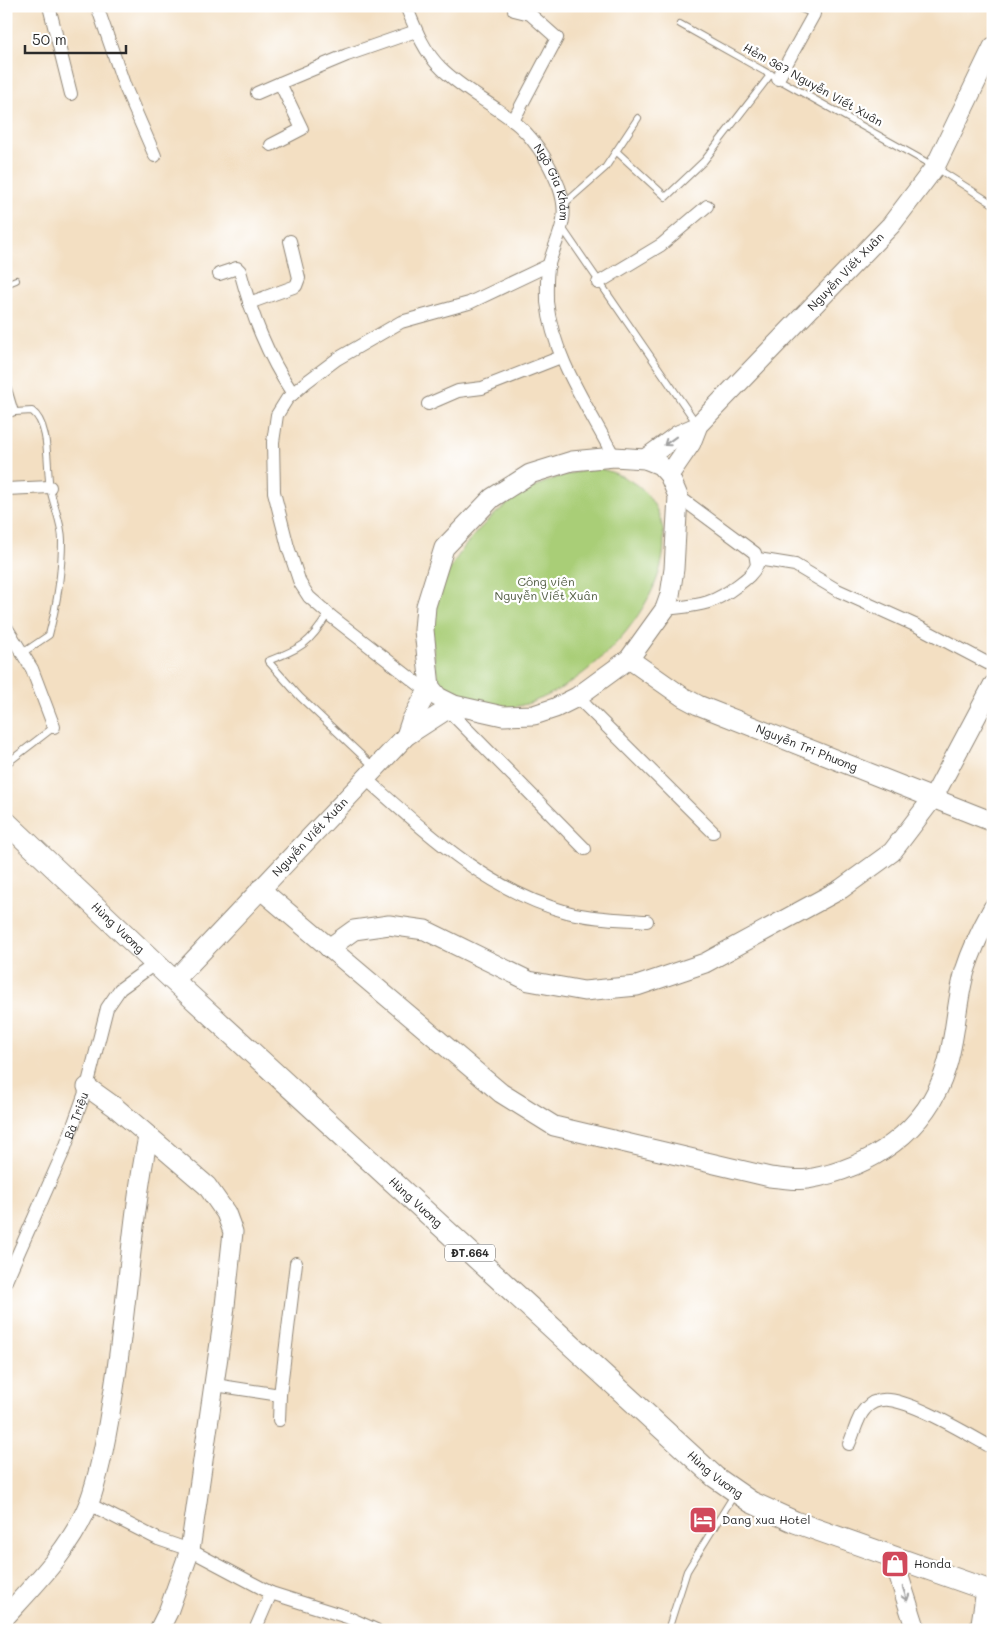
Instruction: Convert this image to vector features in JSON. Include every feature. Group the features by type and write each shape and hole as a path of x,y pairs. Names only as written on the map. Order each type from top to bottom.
{"main road":[{"name":"Hùng Vương","path":"6,822 174,981 700,1465 751,1502 795,1522 990,1591"}],"street":[{"path":"49,6 71,94"},
{"path":"97,6 122,78 155,156"},
{"name":"Ngô Gia Khảm","path":"406,6 416,31 430,55 459,84 513,121 545,158 559,188 562,206 562,229 548,265 547,300 561,357 614,457"},
{"path":"775,76 814,14 812,10 802,6"},
{"path":"513,121 556,38 530,14 514,10"},
{"path":"257,93 347,55 416,31"},
{"name":"Nguyễn Viết Xuân","path":"669,475 691,443 697,426 890,225 935,167 993,47"},
{"path":"271,144 302,128 280,83"},
{"path":"598,282 661,245 707,206"},
{"path":"249,303 296,286 299,278 290,241"},
{"path":"548,265 469,302 401,322 337,359 293,394 280,408 274,425 274,492 288,547 300,583 309,597 328,614 451,707 585,849"},
{"path":"219,274 239,269 249,303 266,348 293,394"},
{"path":"428,404 458,391 482,388 561,357"},
{"path":"645,459 685,431 697,426"},
{"path":"406,736 411,720 428,689 424,630 426,606 444,548 492,498 530,474 572,461 614,457 645,459 660,465 669,475 678,496 674,569 670,595 665,609 629,659 577,696 555,708 534,715 503,716 451,707"},
{"path":"6,489 50,487"},
{"path":"678,496 748,547 758,559 795,565 837,590 917,626 993,666"},
{"path":"665,609 702,605 715,601 748,577 757,565 758,559"},
{"path":"6,627 24,652 38,682 54,727"},
{"name":"Nguyễn Tri Phương","path":"629,659 683,698 993,822"},
{"path":"329,948 354,930 389,925 425,930 529,981 584,991 637,986 705,963 841,889 892,852 933,798 993,685"},
{"path":"577,696 713,832"},
{"name":"Nguyễn Viết Xuân","path":"174,981 406,736 451,707"},
{"path":"370,773 449,852 479,872 527,898 580,915 647,921"},
{"path":"260,889 501,1093 554,1126 770,1177 806,1179 852,1168 894,1145 932,1103 946,1068 965,972 981,930 993,908"},
{"name":"Bà Triệu","path":"6,1282 65,1148 87,1087 107,1008 120,989 156,963"},
{"path":"87,1087 115,1107 207,1186 219,1201 231,1223 233,1232 215,1385 190,1550 168,1612 159,1630"},
{"path":"6,1616 53,1562 72,1535 88,1504 105,1443 116,1379 139,1184 148,1136"},
{"path":"279,1420 280,1395 296,1263"},
{"path":"215,1385 280,1395"},
{"path":"849,1444 864,1410 875,1401 887,1400 900,1402 945,1422 993,1448"},
{"path":"88,1504 158,1539 190,1550 271,1593 347,1617 376,1630"},
{"path":"893,1558 916,1630"},
{"path":"980,1630 990,1591"},
{"path":"255,1630 271,1593"}],"lane":[{"name":"Hẻm 367 Nguyễn Viết Xuân","path":"680,24 935,167 993,204"},
{"path":"616,151 666,198 704,161 775,76"},
{"path":"562,206 605,168 638,118"},
{"path":"562,229 697,426"},
{"path":"6,284 16,280"},
{"path":"6,382 15,412"},
{"path":"6,415 15,412 32,411 37,416 47,447 50,487 62,537 60,575 49,635 24,652"},
{"path":"328,614 317,633 303,647 268,661 370,773"},
{"path":"6,764 54,727"},
{"path":"668,1630 687,1572 736,1492"}],"green space":[{"name":"Công viên Nguyễn Viết Xuân","path":"601,469 635,484 646,494 651,500 663,531 661,564 648,598 627,631 599,660 568,684 536,701 500,708 479,703 450,692 441,682 438,675 431,627 440,591 453,564 471,538 492,516 517,497 544,483 572,473"}],"place":[{"name":"Dang xua Hotel","path":"703,1520"},
{"name":"Honda","path":"895,1564"}]}
